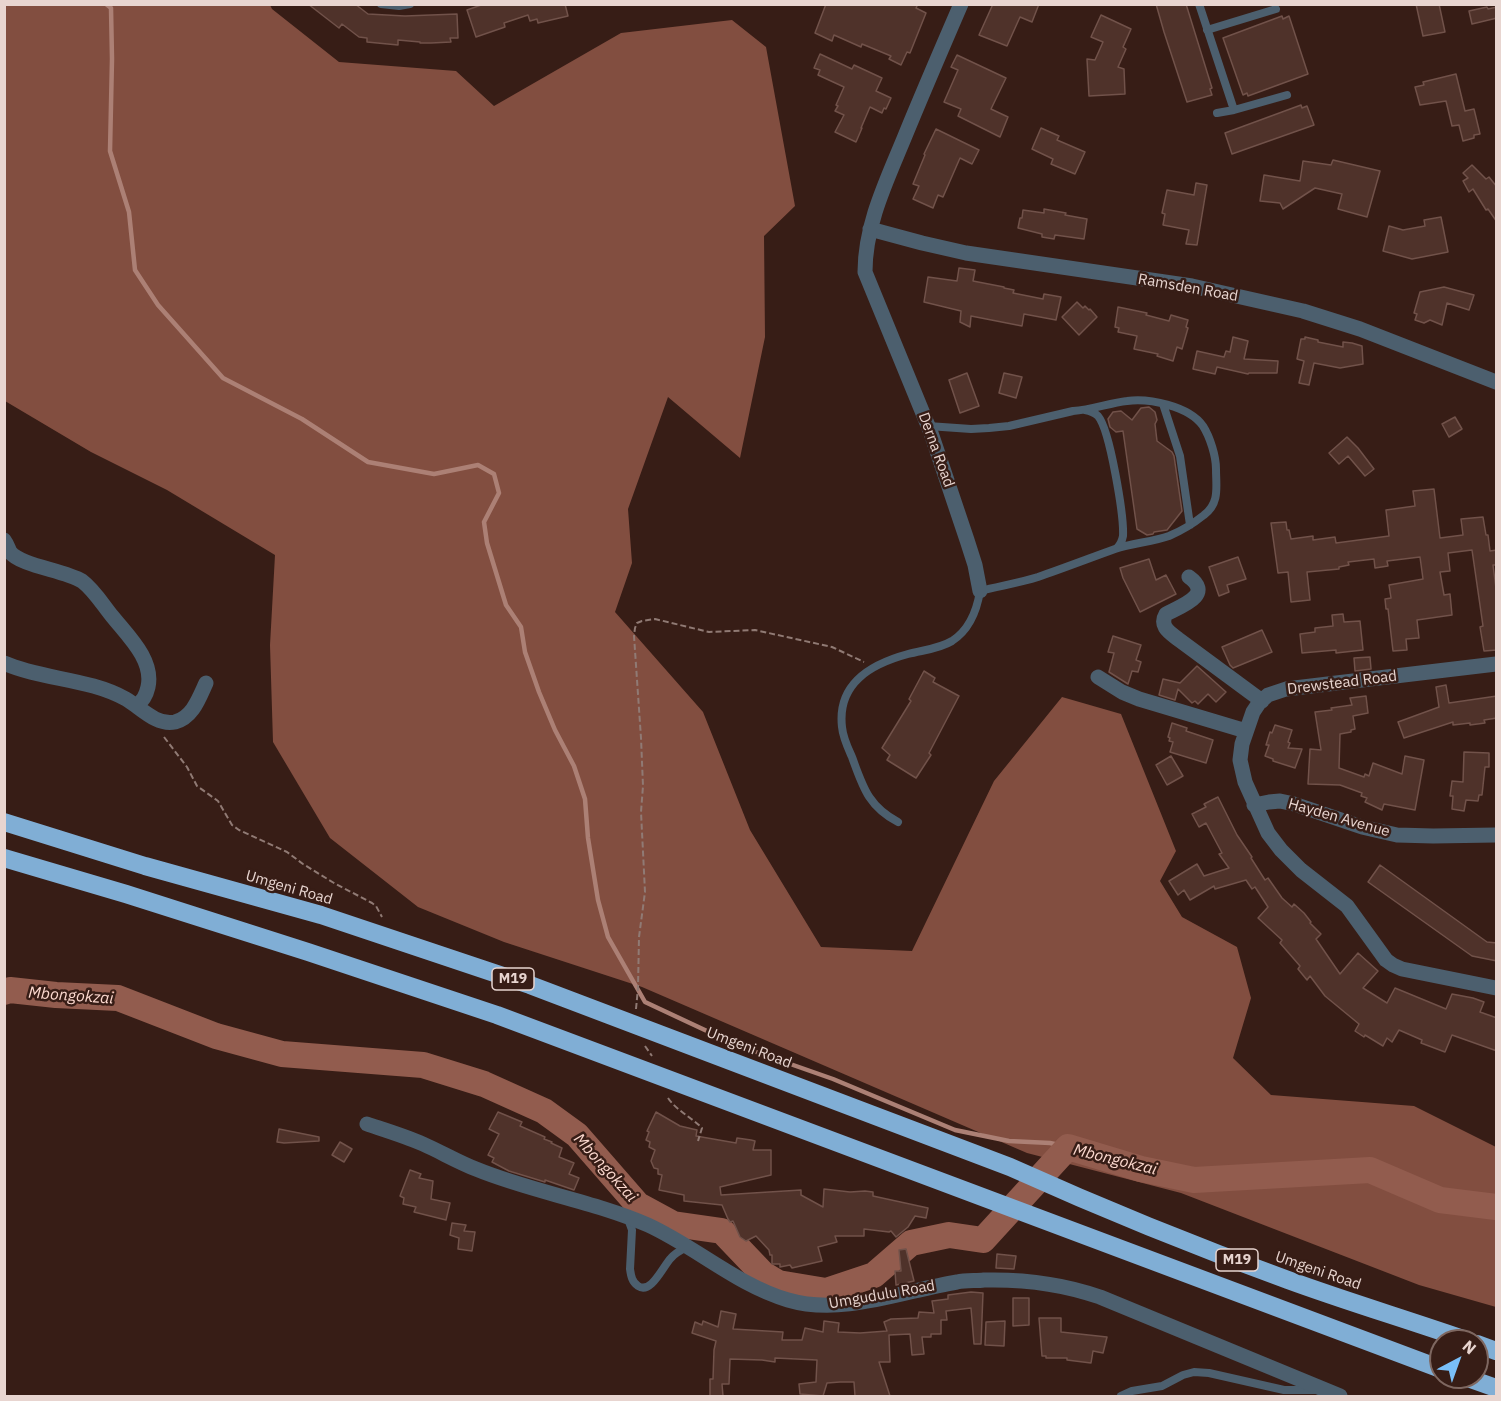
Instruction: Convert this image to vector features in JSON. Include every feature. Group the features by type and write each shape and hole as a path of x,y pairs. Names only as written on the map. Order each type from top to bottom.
{"highway":[{"name":"Umgeni Road","path":"4,822 146,866 321,915 530,985 1010,1167 1169,1234 1288,1280 1433,1329"},
{"name":"M19","path":"4,858 126,894 497,1015 1429,1364"}],"street":[{"name":"Derna Road","path":"961,4 879,200 870,229 865,259 866,272 928,426 967,540 980,591"},
{"name":"Ramsden Road","path":"870,229 966,253 1192,286 1303,311 1360,329 1497,382"},
{"path":"4,540 10,552 19,559 75,578 84,583 97,596 147,665 149,678 147,692 136,706"},
{"path":"1189,577 1198,585 1198,594 1194,599 1166,614 1163,625 1166,630 1262,701 1253,712 1242,744 1240,760 1245,782 1268,833 1300,870 1347,906 1386,960 1393,965 1402,969 1497,988"},
{"path":"4,663 40,675 99,687 126,699 160,720 172,722 189,714 206,683"},
{"name":"Drewstead Road","path":"1262,701 1268,695 1286,689 1497,664"},
{"path":"1098,677 1122,692 1139,699 1246,731"},
{"name":"Hayden Avenue","path":"1254,805 1280,801 1362,827 1397,835 1497,835"},
{"name":"Umgudulu Road","path":"367,1124 421,1143 476,1169 627,1217 671,1236 739,1278 789,1301 822,1306 844,1305 960,1281 1032,1281 1062,1286 1100,1297 1340,1396"}],"lane":[{"path":"381,4 399,6 410,4"},
{"path":"1199,4 1234,110"},
{"path":"1207,30 1275,9"},
{"path":"1217,113 1287,95"},
{"path":"928,426 971,429 1009,426 1061,413 1127,401 1146,400 1194,416 1203,425 1209,439 1216,462 1214,507 1190,525 1168,536 1117,548 1036,577 980,591"},
{"path":"1163,404 1180,456 1190,525"},
{"path":"1083,410 1098,416 1109,445 1122,520 1122,543 1117,548"},
{"name":"Derna Road","path":"898,822 880,812 869,797 842,729 842,706 849,689 873,667 894,658 943,646 953,640 971,620 980,591"},
{"path":"627,1217 632,1230 631,1275 639,1288 650,1286 672,1257 688,1246"},
{"path":"1121,1396 1132,1391 1162,1386 1194,1372 1209,1373 1284,1390 1322,1389"}],"path":[{"path":"638,988 639,937 645,892 641,822 641,738 634,636 637,623 655,619 709,632 755,630 832,646 873,667"},
{"path":"162,733 187,767 197,786 218,801 232,825 287,852 334,883 372,903 384,922"}],"shaded area":[{"path":"5,4 270,5 272,9 339,62 456,71 494,106 621,33 732,20 766,47 795,206 764,236 765,337 740,458 668,397 628,509 632,563 615,612 703,712 750,830 821,947 912,951 994,781 1062,697 1121,714 1176,851 1160,881 1182,917 1237,947 1251,998 1233,1058 1271,1095 1414,1106 1496,1147 1496,1307 1419,1285 1181,1193 1027,1153 642,987 504,942 418,907 330,838 273,742 270,645 275,555 167,490 91,452 5,401"}],"building":[{"path":"308,4 355,4 368,14 405,16 457,14 458,38 450,38 451,42 431,43 398,40 398,45 367,42 367,38 359,37 342,24 339,28"},
{"path":"484,4 565,4 568,16 538,23 537,19 530,21 528,15 504,23 505,27 476,37 467,10"},
{"path":"826,4 918,4 916,8 926,13 910,53 907,52 901,65 889,59 891,56 862,44 861,47 834,35 832,41 815,33"},
{"path":"993,4 1039,4 1032,22 1020,17 1007,46 979,35"},
{"path":"1156,4 1186,4 1212,88 1210,89 1212,95 1187,102"},
{"path":"1416,4 1439,4 1445,32 1423,36"},
{"path":"1487,7 1488,9 1497,7 1497,18 1472,24 1469,11"},
{"path":"1101,15 1131,29 1118,67 1124,69 1125,94 1089,96 1087,59 1095,60 1103,42 1091,37"},
{"path":"1282,16 1283,19 1289,16 1308,74 1248,96 1247,93 1243,95 1223,38"},
{"path":"820,54 852,69 854,65 882,78 876,91 891,98 882,113 870,107 856,142 835,132 844,115 835,111 844,87 818,75 820,70 814,68"},
{"path":"957,55 1006,78 991,109 1008,117 1000,137 958,116 961,109 944,102 958,70 951,67"},
{"path":"1456,74 1465,111 1474,109 1480,134 1463,141 1459,125 1452,126 1446,101 1420,105 1415,87 1424,85 1423,82"},
{"path":"1301,105 1302,108 1307,106 1314,125 1232,154 1225,133"},
{"path":"1041,128 1059,136 1057,140 1085,152 1075,174 1051,164 1053,159 1032,149"},
{"path":"936,129 979,150 972,164 960,158 943,197 938,195 933,208 913,199 919,186 913,184"},
{"path":"1333,160 1380,171 1367,217 1338,209 1342,194 1315,188 1283,209 1280,203 1260,201 1264,175 1300,181 1303,161 1331,165"},
{"path":"1472,165 1486,179 1489,177 1497,187 1497,222 1488,209 1486,210 1473,189 1469,192 1463,181 1468,178 1463,173"},
{"path":"1196,183 1207,185 1197,245 1186,244 1189,230 1163,225 1165,214 1162,213 1167,190 1194,195"},
{"path":"1044,209 1087,219 1084,239 1055,235 1054,239 1042,237 1042,234 1018,228 1023,210 1044,213"},
{"path":"1441,217 1448,252 1412,259 1383,251 1389,226 1403,230 1425,226 1424,220"},
{"path":"959,268 975,270 973,281 1014,290 1013,293 1043,299 1044,294 1061,297 1056,320 1024,314 1022,326 971,316 970,327 960,322 961,311 924,302 928,277 957,281"},
{"path":"1444,287 1474,295 1469,310 1447,303 1442,325 1430,320 1424,323 1415,320 1417,314 1414,313 1420,292"},
{"path":"1077,302 1083,308 1085,306 1090,309 1097,317 1079,335 1062,317"},
{"path":"1118,307 1147,313 1146,315 1169,321 1171,315 1188,320 1182,349 1177,347 1173,361 1157,356 1158,354 1134,349 1137,336 1118,332 1119,328 1115,327"},
{"path":"1233,337 1248,341 1244,359 1278,361 1277,373 1248,374 1217,367 1215,374 1193,369 1197,351 1224,357 1226,351 1230,352"},
{"path":"1305,337 1343,347 1343,342 1362,346 1363,364 1340,368 1314,363 1309,385 1299,383 1304,361 1297,359 1301,339"},
{"path":"967,373 979,406 960,413 949,380"},
{"path":"1004,373 1022,377 1016,398 999,393"},
{"path":"1149,407 1155,412 1157,420 1155,424 1157,441 1174,456 1182,511 1167,530 1147,535 1137,529 1123,431 1116,432 1110,427 1108,419 1113,412 1121,411 1132,420 1141,408"},
{"path":"1455,417 1462,429 1449,437 1442,424"},
{"path":"1347,437 1374,469 1365,476 1348,456 1339,464 1329,453"},
{"path":"1434,489 1440,538 1463,535 1461,519 1483,517 1490,551 1497,550 1497,565 1493,565 1497,596 1497,650 1484,651 1480,627 1483,626 1472,550 1448,553 1450,571 1440,572 1444,595 1450,594 1452,615 1417,620 1419,638 1406,639 1407,650 1393,651 1385,599 1391,598 1389,585 1423,579 1420,557 1387,561 1388,566 1375,568 1374,559 1348,562 1349,565 1339,567 1339,569 1307,572 1310,600 1291,602 1288,572 1278,573 1271,523 1286,522 1291,539 1313,536 1313,540 1335,537 1336,543 1389,536 1386,510 1415,506 1413,491"},
{"path":"1238,557 1246,579 1227,585 1229,592 1219,596 1209,567"},
{"path":"1149,559 1156,580 1166,575 1176,594 1140,612 1120,568"},
{"path":"1343,614 1344,622 1360,621 1363,650 1302,653 1300,634 1315,632 1315,628 1333,626 1332,615"},
{"path":"1262,630 1272,652 1233,668 1222,647"},
{"path":"1113,636 1141,645 1136,660 1141,662 1138,672 1132,671 1128,684 1109,672 1114,653 1108,652"},
{"path":"1370,657 1371,669 1355,671 1354,658"},
{"path":"1197,666 1226,692 1216,702 1208,694 1198,704 1195,701 1192,703 1178,689 1175,700 1159,695 1163,679 1180,683"},
{"path":"924,671 935,678 933,682 959,696 929,753 931,755 916,778 887,760 890,755 882,748 911,701 909,699"},
{"path":"1446,685 1449,703 1497,696 1497,718 1484,720 1485,723 1470,725 1470,723 1453,725 1453,722 1404,738 1398,722 1439,707 1436,687"},
{"path":"1366,696 1368,713 1353,716 1355,729 1340,734 1339,768 1364,777 1365,774 1369,776 1373,763 1402,774 1405,756 1424,760 1415,810 1384,804 1382,810 1365,802 1367,798 1361,796 1362,793 1340,785 1308,784 1310,749 1321,750 1315,712 1352,705 1350,698"},
{"path":"1172,723 1187,728 1186,731 1213,740 1206,763 1170,752 1173,742 1169,741 1168,737"},
{"path":"1275,725 1292,730 1288,748 1302,749 1295,768 1265,756 1270,732 1272,733"},
{"path":"1464,752 1489,753 1489,767 1485,767 1482,795 1479,795 1478,801 1466,800 1464,811 1452,809 1453,796 1450,796 1452,781 1463,782"},
{"path":"1171,756 1183,776 1167,785 1156,765"},
{"path":"1218,797 1237,835 1265,880 1268,878 1282,898 1292,907 1294,904 1304,913 1321,934 1316,939 1340,974 1358,953 1378,971 1363,988 1387,1003 1395,988 1446,1009 1452,994 1484,1002 1480,1012 1497,1018 1497,1051 1452,1035 1445,1052 1421,1043 1422,1040 1399,1030 1392,1042 1387,1038 1383,1046 1365,1035 1364,1037 1355,1031 1359,1024 1325,996 1310,976 1307,980 1298,969 1300,966 1280,943 1282,940 1258,918 1268,907 1255,887 1252,889 1246,880 1215,889 1214,886 1190,900 1184,890 1178,895 1169,881 1197,864 1204,876 1229,868 1219,854 1222,853 1206,823 1199,827 1192,814 1206,807 1204,804"},
{"path":"1380,865 1487,942 1497,943 1497,961 1472,956 1368,882"},
{"path":"498,1112 522,1122 520,1126 545,1137 544,1139 562,1148 559,1157 574,1163 569,1174 579,1178 574,1190 509,1171 492,1162 494,1158 488,1155 499,1134 489,1129"},
{"path":"656,1112 680,1126 697,1130 696,1136 736,1143 737,1138 751,1140 755,1141 753,1150 771,1150 771,1175 720,1187 721,1195 801,1190 801,1195 823,1207 824,1189 865,1191 873,1192 873,1196 928,1208 926,1218 915,1216 908,1227 896,1237 891,1231 864,1229 864,1236 835,1236 837,1242 818,1247 822,1261 792,1268 790,1265 780,1267 780,1264 772,1264 772,1255 756,1236 746,1241 740,1237 722,1205 684,1201 684,1195 659,1190 662,1175 658,1174 658,1169 654,1168 651,1161 655,1150 649,1147 650,1142 646,1140 649,1132 647,1131"},
{"path":"279,1129 319,1137 319,1141 277,1142"},
{"path":"340,1142 352,1149 344,1162 332,1155"},
{"path":"410,1170 421,1174 419,1178 433,1181 431,1199 450,1203 446,1220 414,1212 416,1207 403,1204 404,1198 400,1196"},
{"path":"452,1223 466,1225 464,1231 475,1232 472,1251 458,1249 459,1238 450,1235"},
{"path":"906,1249 914,1281 896,1285 895,1271 901,1271 899,1250"},
{"path":"997,1254 1016,1256 1014,1269 996,1268"},
{"path":"983,1293 981,1344 974,1344 971,1308 946,1311 947,1320 941,1320 941,1334 922,1337 924,1354 912,1355 910,1334 889,1335 890,1362 879,1362 890,1396 855,1396 854,1382 827,1383 823,1396 800,1394 799,1384 816,1382 817,1360 775,1358 775,1362 730,1359 729,1384 722,1384 723,1396 710,1396 710,1379 713,1379 716,1341 692,1333 695,1322 702,1325 703,1321 718,1327 721,1311 736,1314 733,1329 783,1332 782,1340 802,1340 805,1328 823,1332 824,1321 839,1323 838,1332 887,1331 884,1322 891,1319 918,1318 919,1312 934,1313 932,1301 948,1299 948,1295"},
{"path":"1013,1298 1029,1298 1029,1325 1013,1326"},
{"path":"1039,1318 1061,1318 1061,1332 1107,1337 1103,1353 1093,1351 1091,1363 1042,1356"},
{"path":"1005,1321 1004,1346 985,1345 986,1322"}],"waterway":[{"path":"106,4 111,8 110,151 129,212 135,270 158,305 223,378 302,419 368,462 434,474 478,465 494,474 499,493 484,522 487,543 506,605 521,627 525,652 539,692 574,766 585,799 588,838 598,900 608,937 645,1002 739,1046 833,1079 955,1130 1009,1141 1050,1143 1068,1147"},
{"name":"Mbongokzai","path":"4,992 10,990 118,998 216,1036 282,1054 423,1065 484,1084 544,1111 577,1135 638,1205 673,1224 722,1231 763,1274 778,1283 826,1291 874,1275 911,1243 949,1235 983,1240 1068,1147 1141,1169 1194,1180 1370,1170 1440,1200 1496,1207"}]}
